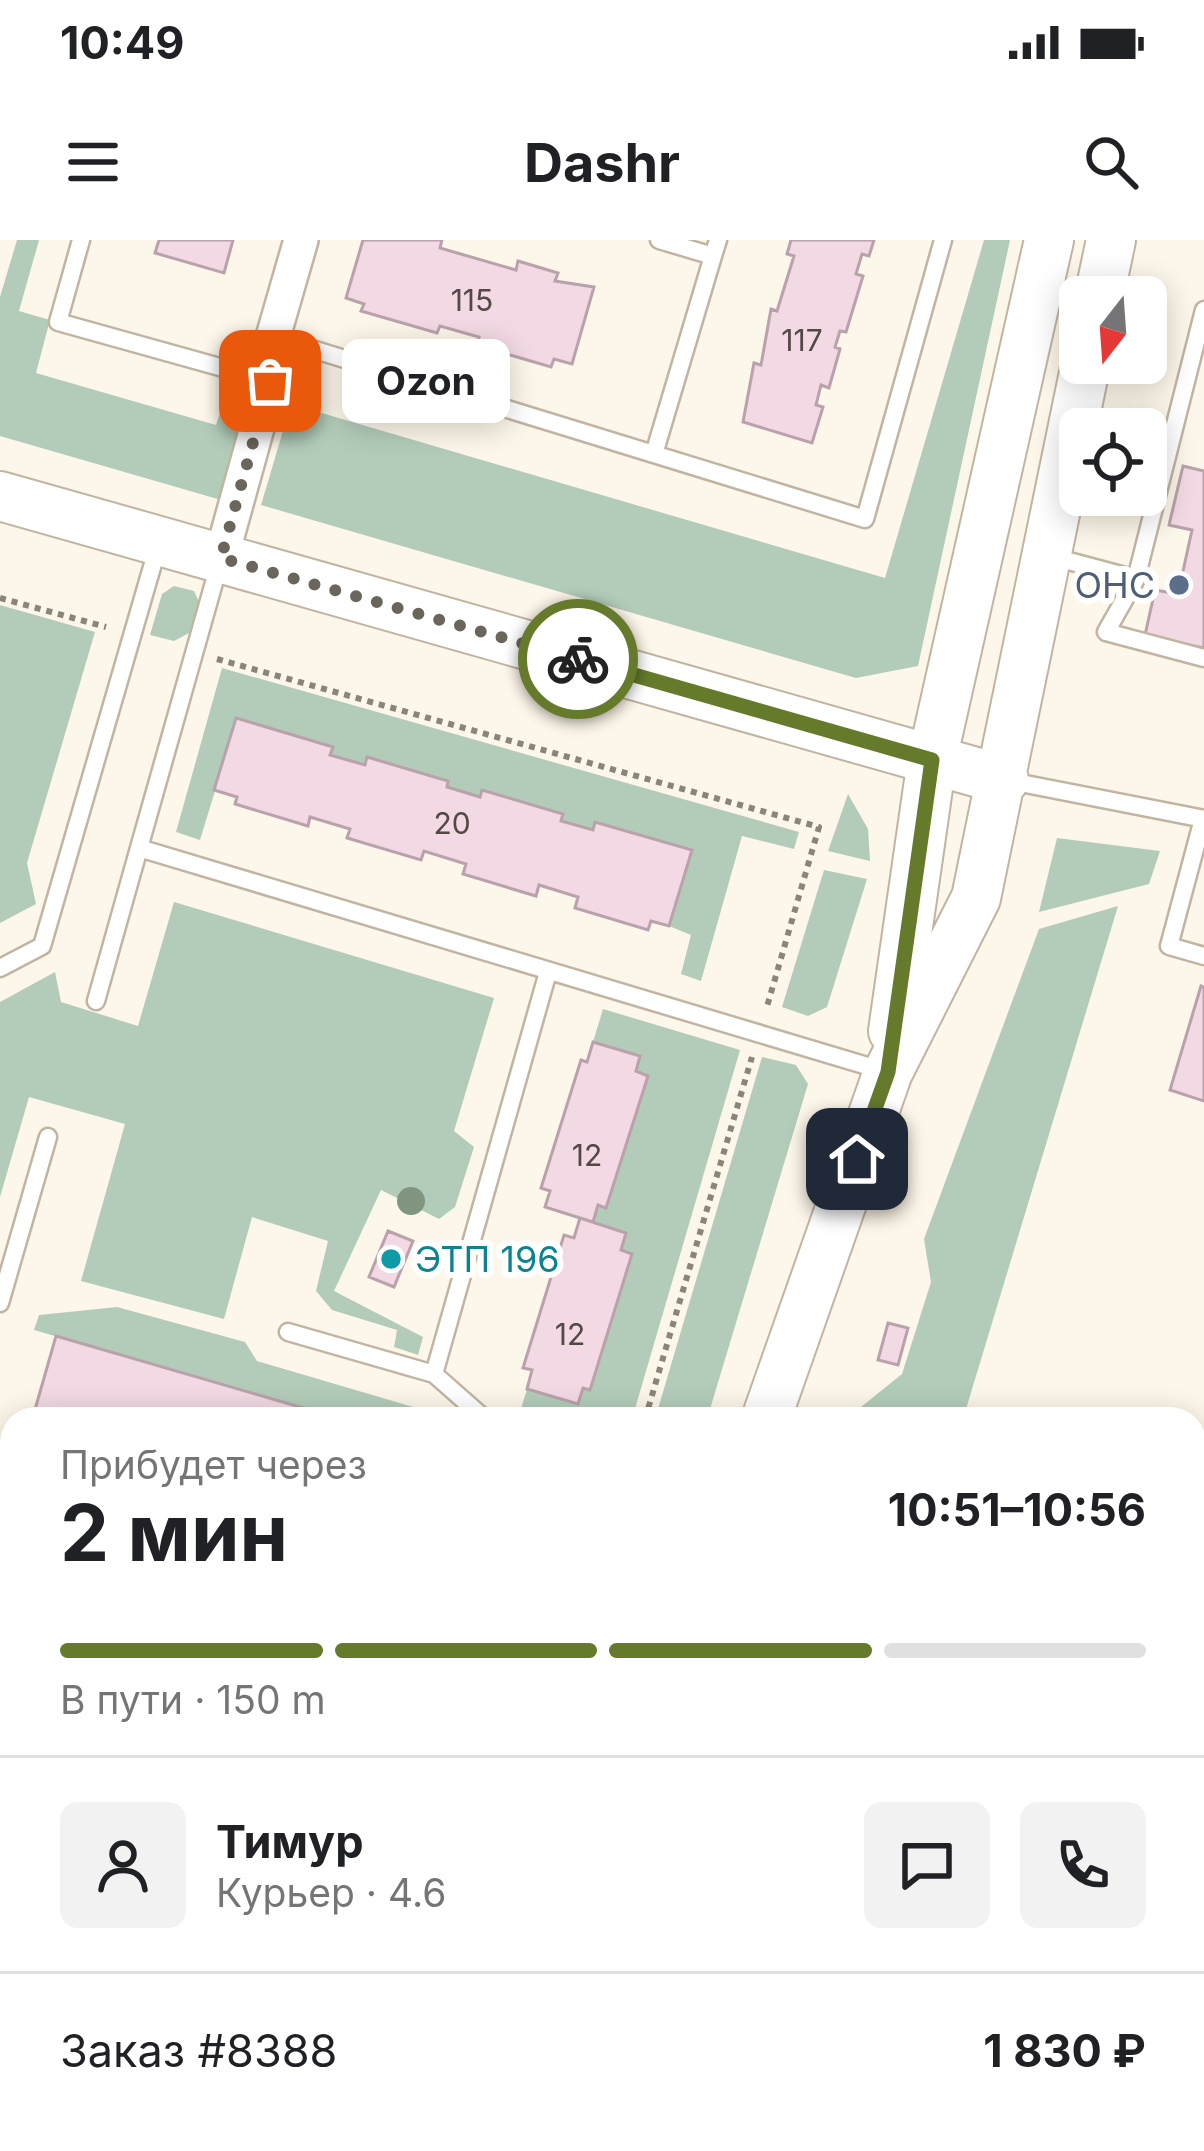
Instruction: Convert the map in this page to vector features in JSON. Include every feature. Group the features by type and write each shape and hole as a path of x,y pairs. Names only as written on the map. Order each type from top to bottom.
{"main road":[{"path":"888,1072 932,760 1049,240"},
{"path":"1104,276 1111,240"},
{"path":"770,1407 888,1072 976,898 1004,780 1082,384"},
{"path":"0,496 1004,780"}],"street":[{"path":"221,558 270,381 273,337 302,240"}],"lane":[{"path":"81,240 58,322 270,381"},
{"path":"654,454 716,248 659,240"},
{"path":"273,337 865,519 943,240"},
{"path":"1204,310 1136,579 1106,632 1204,658"},
{"path":"0,968 42,946 159,541"},
{"path":"1047,556 1136,579"},
{"path":"97,1001 221,558"},
{"path":"1004,780 1204,819 1169,946 1204,956"},
{"path":"139,848 888,1072"},
{"path":"434,1374 548,972"},
{"path":"0,1303 48,1137"},
{"path":"288,1332 434,1374 471,1407"}],"path":[{"path":"0,598 132,635"},
{"path":"194,652 819,827 649,1407"}],"green space":[{"path":"17,240 39,240 19,311 50,320 36,373 216,425 224,401 255,410 228,502 0,436 0,297"},
{"path":"984,240 1010,240 918,666 856,678 261,505 291,404 885,578"},
{"path":"174,586 194,591 200,604 189,633 174,641 150,635 162,594"},
{"path":"0,605 95,632 27,863 36,904 0,923"},
{"path":"222,668 799,832 794,849 742,836 701,981 681,974 691,935 669,926 691,851 595,823 593,830 561,821 563,815 482,791 480,797 447,787 448,781 368,757 365,765 330,755 332,747 237,719 200,840 176,832"},
{"path":"848,794 868,829 870,861 828,851"},
{"path":"1057,838 1160,851 1149,884 1039,912"},
{"path":"824,870 867,879 827,1007 808,1016 782,1007"},
{"path":"174,902 494,998 454,1131 474,1147 455,1207 439,1219 381,1190 334,1291 423,1337 418,1355 394,1347 397,1330 332,1310 316,1291 328,1241 252,1217 224,1319 81,1281 125,1124 29,1097 0,1197 0,1002 55,972 61,1002 138,1026"},
{"path":"1118,906 967,1407 861,1407 902,1374 931,1282 924,1239 1039,929"},
{"path":"603,1009 740,1050 636,1407 522,1407 527,1389 577,1404 583,1388 590,1389 632,1255 621,1250 626,1233 593,1222 598,1205 607,1207 647,1076 636,1071 640,1056 593,1042"},
{"path":"762,1057 796,1065 808,1084 711,1407 659,1407"},
{"path":"117,1307 245,1342 257,1361 413,1407 300,1407 34,1330 39,1315"}],"building":[{"path":"159,240 233,240 224,273 155,253"},
{"path":"363,240 442,240 440,248 516,270 518,261 558,273 555,281 594,287 572,364 554,359 551,367 476,345 479,337 440,326 437,333 361,311 364,304 346,298"},
{"path":"791,240 874,240 869,256 862,254 856,274 863,276 846,332 840,331 835,347 840,349 829,388 821,385 816,405 823,407 812,443 743,422 754,363 761,365 771,309 777,311 794,256 787,254"},
{"path":"1183,466 1204,471 1204,648 1145,635 1155,590 1178,594 1192,530 1169,525"},
{"path":"236,718 333,747 330,755 365,765 367,757 448,781 447,787 480,797 482,790 563,814 561,821 593,830 595,822 692,850 669,926 651,921 648,930 575,908 578,897 539,885 536,896 463,874 466,864 424,851 421,860 347,838 350,829 310,817 308,826 235,804 237,797 214,790"},
{"path":"1204,987 1204,1101 1170,1090"},
{"path":"593,1042 640,1056 636,1071 648,1076 606,1208 598,1205 593,1222 545,1207 550,1191 541,1188 581,1060 587,1062"},
{"path":"580,1218 626,1233 621,1250 632,1254 590,1390 583,1388 578,1404 527,1389 532,1370 523,1368 564,1235 574,1238"},
{"name":"ЭТП 196","path":"388,1231 413,1241 394,1287 369,1277"},
{"path":"888,1323 908,1328 898,1365 878,1360"},
{"path":"56,1336 300,1407 36,1407"}],"way so far":[{"path":"270,381 221,558 578,659"}],"place":[{"name":"Ozon","path":"270,381"},
{"name":"ОНС","path":"1179,585"},
{"name":"ЭТП 196","path":"391,1259"}],"route":[{"path":"578,659 932,760 888,1072 857,1159"}]}
